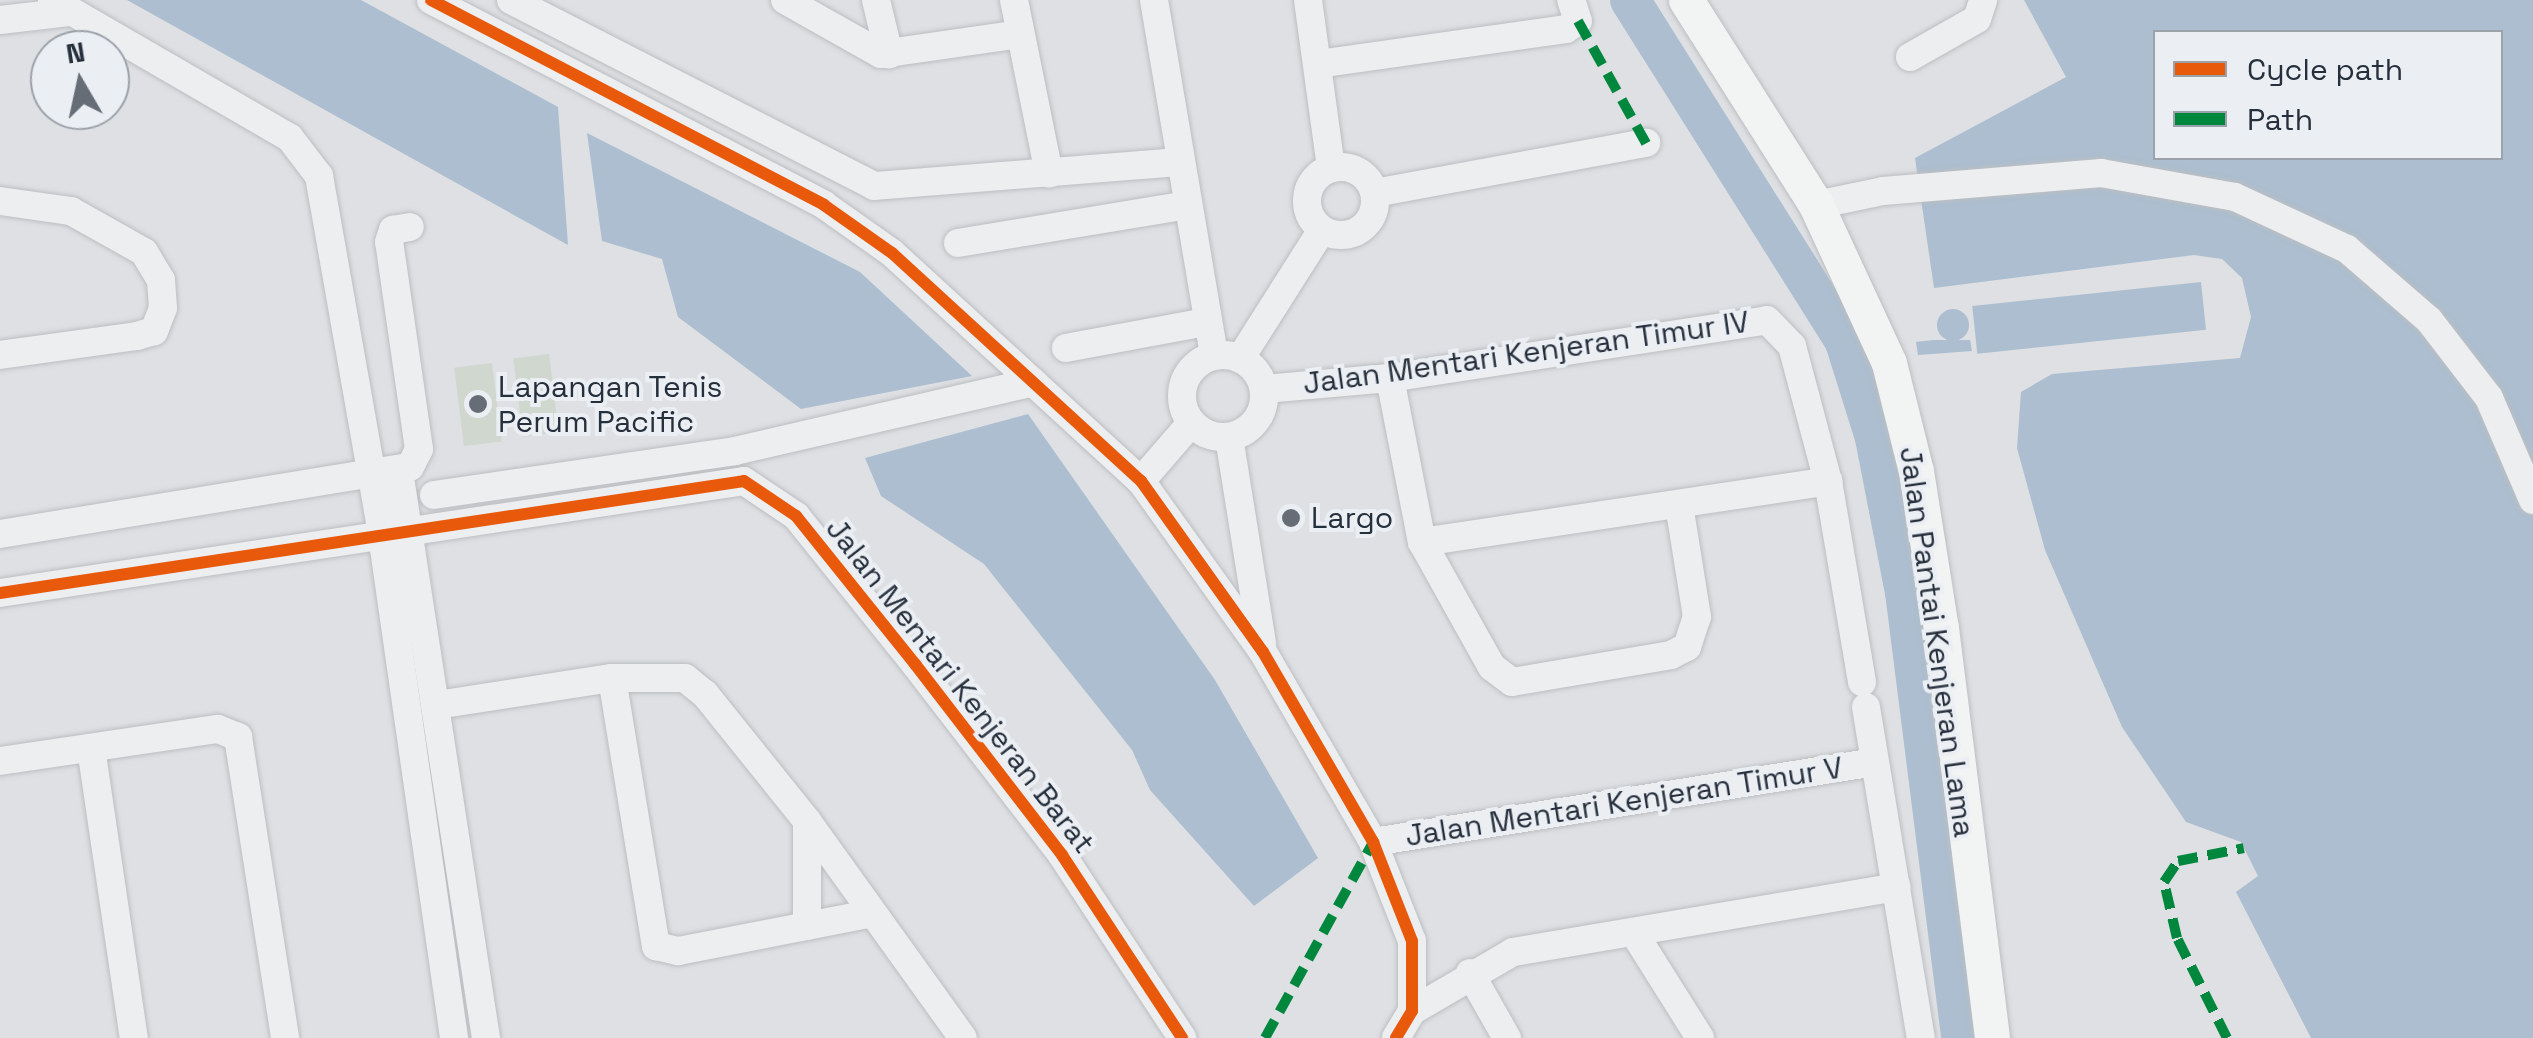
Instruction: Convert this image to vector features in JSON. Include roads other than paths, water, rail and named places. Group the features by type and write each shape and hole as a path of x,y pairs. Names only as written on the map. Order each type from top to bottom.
{"main road":[{"name":"Jalan Pantai Kenjeran Lama","path":"1686,0 1816,205 1889,363 1916,471 1992,1038"}],"street":[{"path":"431,0 824,206 892,253 1140,482 1263,652 1373,842 1412,942 1412,1011"},
{"path":"511,0 856,181 892,186 1178,162"},
{"path":"876,0 889,54"},
{"path":"1014,0 1049,173"},
{"path":"1154,0 1206,322 1227,358 1264,389 1260,415 1228,437"},
{"path":"1308,0 1331,168"},
{"path":"1910,57 1976,19 1983,0"},
{"path":"797,1 862,48 889,54 1020,34"},
{"path":"0,20 61,6 267,123 306,153 328,212 366,477 382,535 454,1038"},
{"path":"1318,64 1541,35 1574,11"},
{"path":"1375,194 1646,143"},
{"path":"1331,168 1364,174 1375,194 1372,216 1356,232 1322,230 1306,202 1313,180 1331,168"},
{"path":"1816,205 1883,191 2101,172 2190,184 2302,226 2347,249 2394,287 2466,362 2509,434 2533,500"},
{"path":"0,201 71,211 144,252 160,280 163,308 154,331 137,336 0,355"},
{"path":"958,243 1187,205"},
{"path":"0,534 399,471 419,449 388,242 393,230 410,227"},
{"path":"1191,422 1184,383 1227,358 1322,230"},
{"name":"Jalan Mentari Kenjeran Timur IV","path":"1264,389 1390,378 1768,320 1792,346 1828,481 1921,1038"},
{"path":"1066,348 1206,322"},
{"path":"1390,378 1422,542 1492,667 1524,684 1687,646 1697,617 1679,505"},
{"path":"434,495 735,450 1033,382"},
{"path":"1140,482 1191,422"},
{"path":"1191,422 1228,437"},
{"path":"1228,437 1263,652"},
{"path":"0,593 744,481 735,450"},
{"path":"399,471 486,1038"},
{"path":"570,474 577,506"},
{"name":"Jalan Mentari Kenjeran Barat","path":"744,481 796,516 1026,807 1182,1038"},
{"path":"1422,542 1828,481"},
{"path":"437,705 612,678 672,676 697,687 807,821 868,914 963,1038"},
{"path":"612,678 656,946 678,950 868,914"},
{"path":"0,761 218,729 238,737 284,1038"},
{"path":"91,748 134,1038"},
{"name":"Jalan Mentari Kenjeran Timur V","path":"1373,842 1876,762"},
{"path":"807,821 807,926"},
{"path":"1396,1038 1412,1011 1470,973 1513,952 1897,887"},
{"path":"1634,933 1700,1038"},
{"path":"1470,973 1506,1038"}],"water":[{"path":"127,0 361,0 558,107 568,245"},
{"path":"2024,0 2533,0 2533,1038 2311,1038 2236,892 2258,876 2241,842 2186,822 2122,727 2045,550 2017,448 2021,392 2052,374 2240,358 2251,317 2242,278 2222,259 2194,255 1934,288 1915,158 2066,77"},
{"path":"587,133 860,272 972,376 801,409 678,317 662,259 602,241"},
{"path":"2201,282 2206,330 1977,354 1972,306"},
{"path":"1953,309 1964,314 1969,325 1964,336 1953,341 1942,336 1937,325 1942,314"},
{"path":"1970,340 1972,351 1918,355 1916,342"},
{"path":"1028,414 1215,680 1318,858 1254,906 1150,790 1132,750 984,564 881,496 865,458"}],"waterway":[{"path":"1630,0 1845,342 1875,438 1905,592 1961,1038"}],"place":[{"name":"Lapangan Tenis Perum Pacific","path":"478,404"},
{"name":"Largo","path":"1291,518"}]}
